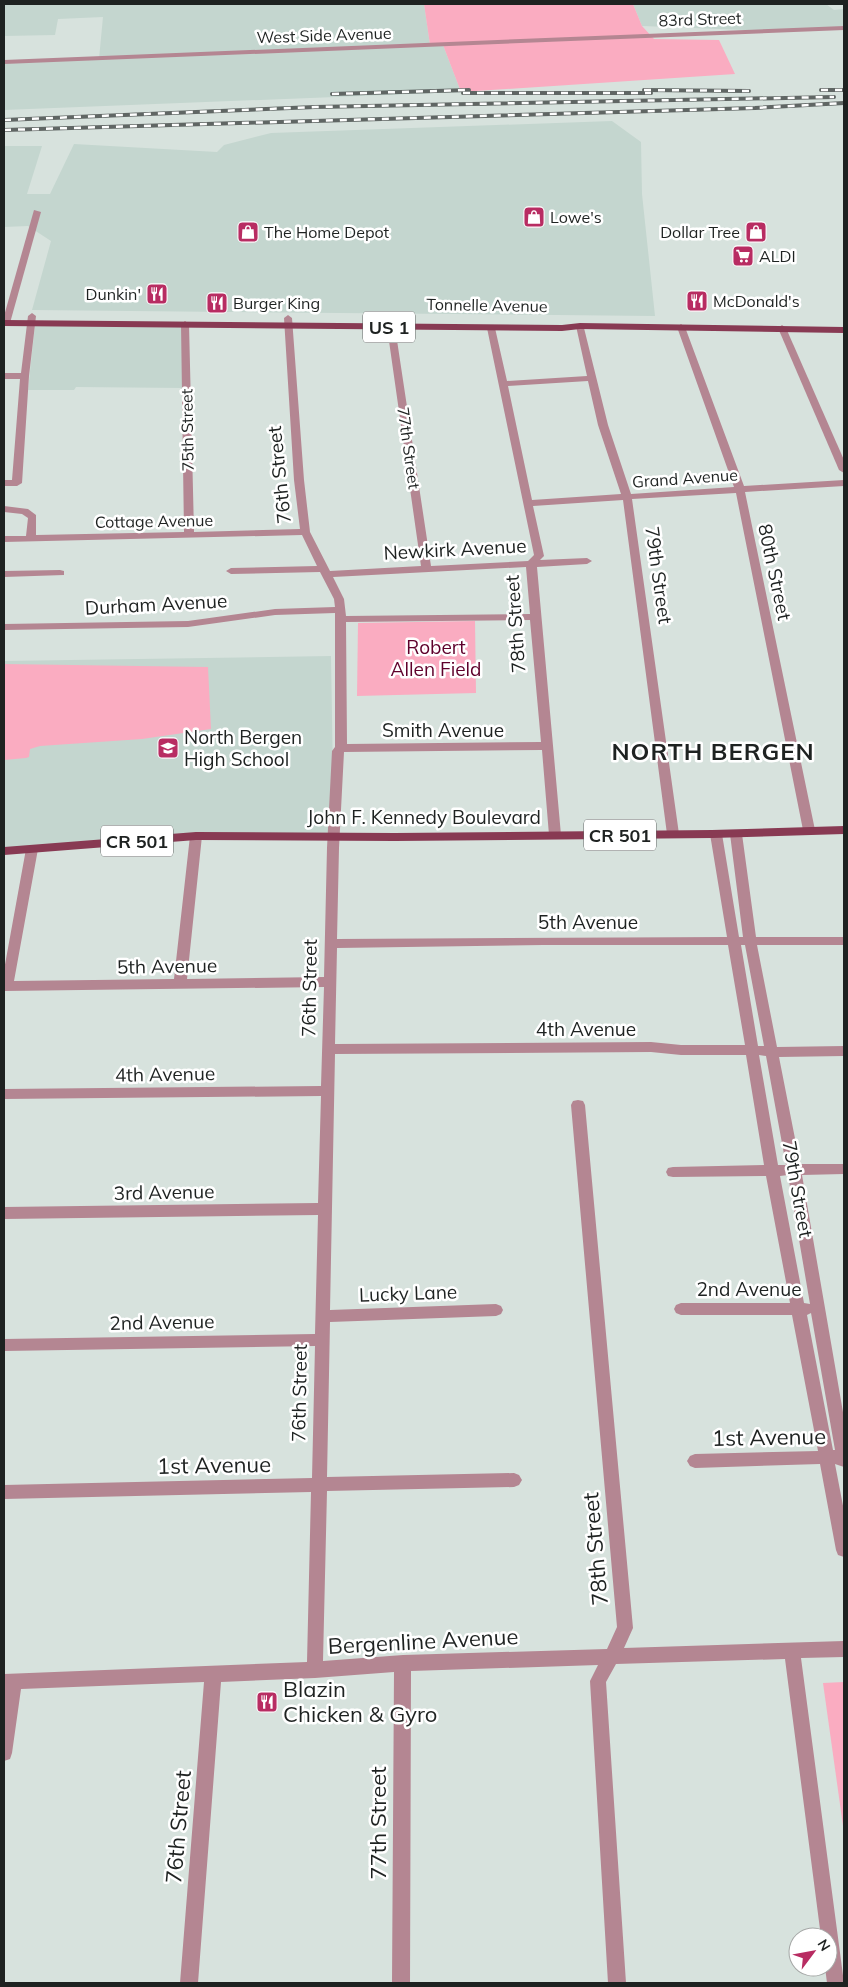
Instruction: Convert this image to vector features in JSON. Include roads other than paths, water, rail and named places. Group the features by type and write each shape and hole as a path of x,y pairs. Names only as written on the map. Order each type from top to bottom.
{"main road":[{"name":"Tonnelle Avenue","path":"6,319 185,324 288,322 391,327 562,328 580,326 844,330"},
{"name":"Tonnelle Avenue","path":"32,320 288,322 556,321 580,326"},
{"name":"John F. Kennedy Boulevard","path":"4,851 196,836 334,837 736,834 844,830"}],"street":[{"name":"83rd Street","path":"646,35 844,28"},
{"name":"West Side Avenue","path":"4,62 646,35"},
{"path":"6,319 37,212"},
{"path":"4,484 17,483 25,376 32,320"},
{"name":"76th Street","path":"288,322 299,480 305,532 339,599 341,615 340,748 338,751 334,837 324,1209 315,1670"},
{"name":"75th Street","path":"185,324 189,535"},
{"name":"79th Street","path":"580,326 603,425 628,497 673,834"},
{"name":"77th Street","path":"391,327 426,568"},
{"name":"80th Street","path":"681,327 740,489 809,830"},
{"name":"78th Street","path":"491,328 539,556 532,562 535,617 555,835"},
{"path":"782,328 844,470"},
{"path":"4,376 25,376"},
{"path":"504,384 592,378"},
{"name":"Grand Avenue","path":"529,503 844,483"},
{"path":"4,509 25,511 33,517 30,539"},
{"name":"Cottage Avenue","path":"4,539 305,532"},
{"name":"Newkirk Avenue","path":"231,571 325,572 587,561"},
{"path":"4,574 60,573"},
{"name":"Durham Avenue","path":"4,627 188,624 275,612 341,615 535,617"},
{"name":"Smith Avenue","path":"340,748 547,746"},
{"name":"79th Street","path":"716,834 772,1171 844,1550"},
{"name":"79th Street","path":"736,834 750,941 794,1170 844,1459"},
{"path":"180,985 196,836"},
{"path":"6,986 32,849"},
{"name":"5th Avenue","path":"331,944 543,941 844,942"},
{"name":"5th Avenue","path":"6,986 330,982"},
{"name":"4th Avenue","path":"328,1049 651,1047 681,1050 753,1050 771,1052 844,1051"},
{"name":"4th Avenue","path":"4,1094 327,1091"},
{"name":"78th Street","path":"578,1105 625,1628 598,1680 617,1983"},
{"path":"673,1172 844,1169"},
{"name":"3rd Avenue","path":"4,1213 324,1209"},
{"name":"2nd Avenue","path":"681,1309 818,1308"},
{"name":"Lucky Lane","path":"322,1316 496,1310"},
{"name":"2nd Avenue","path":"4,1345 321,1340"},
{"name":"1st Avenue","path":"695,1461 844,1459"},
{"name":"1st Avenue","path":"4,1492 514,1480"},
{"name":"Bergenline Avenue","path":"9,1682 315,1670 403,1663 844,1649"},
{"path":"792,1651 836,1983"},
{"name":"77th Street","path":"401,1983 401,1698 403,1663"},
{"name":"76th Street","path":"189,1983 213,1674"},
{"path":"4,1753 9,1682"}],"railway":[{"path":"332,94 469,90"},
{"path":"644,90 749,91"},
{"path":"821,90 844,90"},
{"path":"463,93 651,93"},
{"path":"4,120 315,107 834,97"},
{"path":"4,130 755,108 844,103"}],"place":[{"name":"Lowe's","path":"534,217"},
{"name":"The Home Depot","path":"248,232"},
{"name":"Dollar Tree","path":"756,232"},
{"name":"ALDI","path":"743,256"},
{"name":"Dunkin'","path":"157,294"},
{"name":"McDonald's","path":"697,301"},
{"name":"Burger King","path":"217,303"},
{"name":"North Bergen High School","path":"168,748"},
{"name":"Blazin Chicken & Gyro","path":"267,1702"}],"district":[{"name":"NORTH BERGEN","path":"713,751"}],"park label":[{"name":"Robert Allen Field","path":"436,658"}]}
